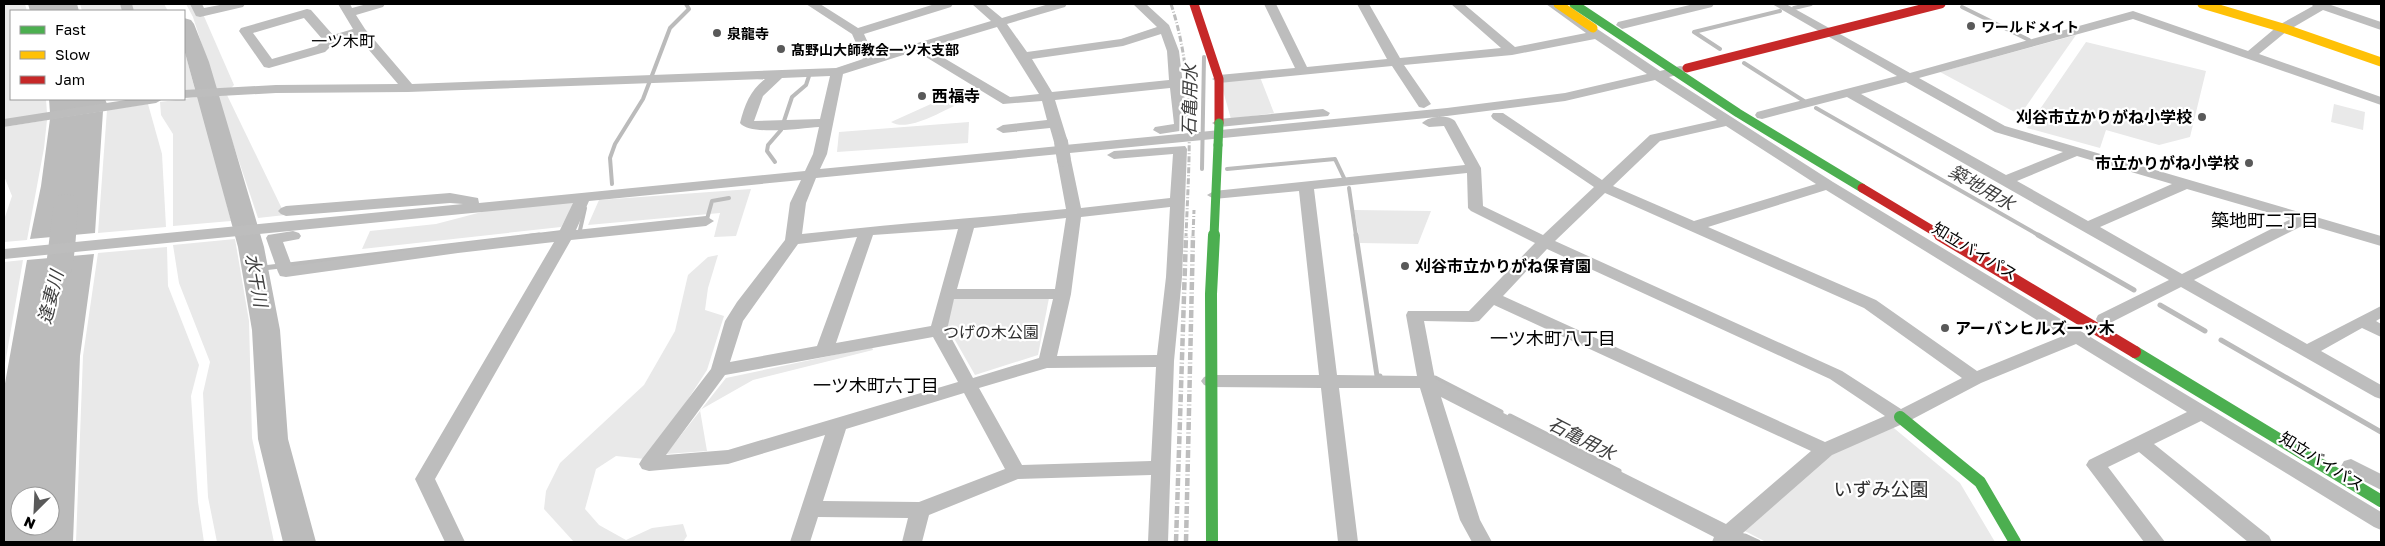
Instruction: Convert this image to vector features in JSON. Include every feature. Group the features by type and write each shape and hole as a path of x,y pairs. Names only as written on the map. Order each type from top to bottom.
{"main road":[{"path":"1194,4 1220,79 1214,196 1210,382 1212,542"},
{"name":"知立バイパス","path":"1558,4 1746,130 2381,517"},
{"name":"知立バイパス","path":"1574,4 1762,128 2381,501"},
{"path":"1687,68 1941,4"},
{"path":"2202,4 2284,28 2381,62"},
{"path":"1900,417 1980,482 2015,542"}],"street":[{"path":"196,4 200,13 235,7"},
{"path":"379,4 346,8 360,31 408,88"},
{"path":"812,4 857,32 870,61"},
{"path":"857,32 947,4"},
{"path":"978,4 1000,22 1024,56 1047,95 1061,142 1074,213 1063,294 1046,362"},
{"path":"185,94 276,89 408,88 837,72 1060,4"},
{"path":"813,174 830,163 845,161 1061,142 1181,127 1172,51 1165,28 1139,4"},
{"path":"1270,4 1304,71"},
{"path":"1363,4 1396,63 1424,104"},
{"path":"1457,4 1512,51"},
{"path":"1552,4 1658,76 1828,185 2381,522"},
{"path":"1591,4 1687,68 1902,201 2381,483"},
{"path":"1622,25 1693,5 1708,4"},
{"path":"1778,4 2000,129 2381,241"},
{"path":"2250,55 2284,28 2319,5 2381,26"},
{"path":"330,40 307,13 245,31 269,64 320,49 330,40 360,31"},
{"path":"1762,115 1909,77 2133,15 2381,101"},
{"path":"1024,56 1123,42 1165,28"},
{"path":"1220,79 1512,51 1596,35"},
{"path":"917,47 1008,101 1047,95 1176,83"},
{"path":"4,254 495,204 584,197 1427,114 1565,98 1687,68"},
{"path":"837,72 820,154 813,174 798,203 793,240 743,306 734,321 719,370 649,464 728,457 1046,362 1165,361"},
{"path":"778,75 757,92 752,100 747,123 753,126 826,123"},
{"path":"1848,92 2381,393"},
{"path":"1219,123 1525,95 1565,98"},
{"path":"1218,145 1498,116 1545,108 1565,98"},
{"path":"4,123 155,106"},
{"path":"1498,116 1605,188 1870,304 1976,379"},
{"path":"1448,121 1474,168 1476,208 1545,242 1836,375 1900,417"},
{"path":"1482,542 1470,520 1427,382 1414,315 1473,317 1545,242 1605,188 1655,138 1729,121"},
{"path":"1003,129 1056,123"},
{"path":"813,174 819,180 844,180 1180,149 1174,277 1165,361 1158,542"},
{"path":"2006,180 2074,152"},
{"path":"1214,196 1474,168"},
{"path":"2088,227 2185,184"},
{"path":"1695,226 1828,185"},
{"path":"1306,187 1348,542"},
{"path":"455,542 425,479 565,237 584,197"},
{"path":"286,211 450,198 495,204"},
{"path":"793,240 867,231 967,224 1177,202"},
{"path":"495,204 436,220 274,238 286,272 458,248 706,221"},
{"path":"2104,319 2304,219"},
{"path":"967,224 946,294 938,330 1016,472"},
{"path":"824,351 867,231"},
{"path":"946,294 1063,294"},
{"path":"1492,297 1825,450"},
{"path":"2307,350 2381,311"},
{"path":"2362,321 2381,331"},
{"path":"719,370 938,330"},
{"path":"1210,382 1427,382 1730,540 1825,450 1900,417 1976,379 2077,337"},
{"path":"2155,542 2096,464 2203,412"},
{"path":"800,542 838,424"},
{"path":"2140,443 2262,542"},
{"path":"811,509 920,510 1016,472 1162,468"},
{"path":"912,542 920,510"}],"green space":[{"path":"4,4 25,4 27,10 10,10 10,100 46,100 47,113 4,121"},
{"path":"80,4 120,4 123,10 82,10"},
{"path":"131,4 164,4 167,10 134,10"},
{"path":"186,4 192,4 198,15 203,14 234,85 231,88 216,89 193,17"},
{"path":"2076,35 2020,115 1940,72"},
{"path":"2086,42 2206,71 2190,137 2159,145 2106,130 2100,148 2027,128"},
{"path":"185,52 195,90 185,91"},
{"path":"1260,77 1274,113 1231,119 1220,80"},
{"path":"227,95 285,215 258,218 217,96"},
{"path":"199,97 231,221 173,226 173,134 161,115 160,102"},
{"path":"942,99 954,106 932,117 914,123 905,125 891,122"},
{"path":"148,104 162,154 166,227 98,233 107,110"},
{"path":"2334,104 2365,112 2363,130 2331,122"},
{"path":"47,120 44,148 27,240 4,242 4,220 12,196 4,176 4,127"},
{"path":"969,122 968,143 837,152 839,132"},
{"path":"751,189 736,236 714,237 720,213 588,225 599,200"},
{"path":"576,201 561,227 362,249 370,231 436,224 497,208"},
{"path":"1354,210 1431,211 1418,244 1360,243"},
{"path":"235,239 249,321 252,438 274,542 217,542 208,497 203,393 210,362 179,283 173,245"},
{"path":"167,247 168,286 199,365 191,396 198,502 204,542 76,542 83,356 98,253"},
{"path":"718,255 708,288 705,310 724,316 707,370 655,450 645,459 616,456 596,469 585,509 599,525 626,540 652,528 683,524 687,536 683,542 574,542 544,509 546,491 560,463 644,385 675,331 688,275 708,257"},
{"path":"23,260 4,370 4,262"},
{"name":"つげの木公園","path":"954,297 1049,298 1038,355 975,375 947,326"},
{"path":"872,347 873,350 753,380 701,409 726,378"},
{"path":"700,411 707,451 666,454"},
{"name":"いずみ公園","path":"1889,424 1960,483 1995,542 1766,542 1743,530 1825,455"}],"water":[{"path":"28,4 77,4 79,10 30,10"},
{"path":"49,100 105,100 107,104 50,113"},
{"path":"103,111 95,233 30,239 41,186 50,119"},
{"path":"94,254 80,356 73,542 4,542 4,389 27,260"}],"waterway":[{"path":"612,184 610,158 615,144 643,99 670,28 689,9 686,4"},
{"name":"築地用水","path":"1794,8 1811,4"},
{"path":"1962,7 2029,40"},
{"name":"築地用水","path":"1720,49 1694,32 1780,11"},
{"name":"水干川","path":"185,27 199,62 251,247 266,330 273,439 300,542"},
{"name":"石亀用水","path":"1202,169 1204,57"},
{"name":"築地用水","path":"1744,63 1804,101"},
{"path":"775,162 767,151 768,145 781,130 792,97 806,85 809,76"},
{"name":"築地用水","path":"1816,108 2040,236"},
{"name":"石亀用水","path":"1227,169 1335,159 1345,180"},
{"name":"石亀用水","path":"1349,188 1356,236"},
{"path":"704,219 707,219 712,201 729,198"},
{"name":"逢妻川","path":"52,290 60,258 66,201"},
{"path":"580,230 585,208"},
{"path":"529,236 562,232"},
{"path":"255,269 539,235"},
{"name":"石亀用水","path":"1356,235 1377,376 1380,376"},
{"name":"築地用水","path":"2038,235 2134,290"},
{"name":"築地用水","path":"2160,305 2205,331"},
{"name":"築地用水","path":"2221,340 2381,432"},
{"name":"石亀用水","path":"1435,378 1501,412"},
{"name":"石亀用水","path":"1510,416 1619,471"},
{"name":"石亀用水","path":"1745,536 1758,542"}],"railway":[{"path":"1171,4 1179,32 1188,90 1189,149 1186,236"},
{"path":"1193,236 1194,210"},
{"path":"1176,542 1186,235"},
{"path":"1186,542 1193,235"}],"traffic: fast":[{"path":"1574,4 1738,113 1862,188"},
{"path":"1218,145 1219,123"},
{"path":"1212,542 1211,294 1218,145"},
{"path":"2135,352 2381,501"},
{"path":"1900,417 1980,482 2015,542"}],"traffic: slow":[{"path":"1558,4 1593,28"},
{"path":"2202,4 2283,28 2381,62"}],"traffic: jam":[{"path":"1194,4 1219,79 1219,123"},
{"path":"1687,68 1941,4"},
{"path":"1862,188 2135,352"}],"place":[{"name":"ワールドメイト","path":"1971,26"},
{"name":"泉龍寺","path":"717,33"},
{"name":"髙野山大師教会一ツ木支部","path":"781,49"},
{"name":"西福寺","path":"922,96"},
{"name":"刈谷市立かりがね小学校","path":"2202,117"},
{"name":"市立かりがね小学校","path":"2249,163"},
{"name":"刈谷市立かりがね保育園","path":"1405,266"},
{"name":"アーバンヒルズ一ッ木","path":"1945,328"}],"district":[{"name":"一ツ木町","path":"343,41"},
{"name":"築地町二丁目","path":"2265,220"},
{"name":"一ツ木町八丁目","path":"1553,338"},
{"name":"一ツ木町六丁目","path":"876,385"}]}
